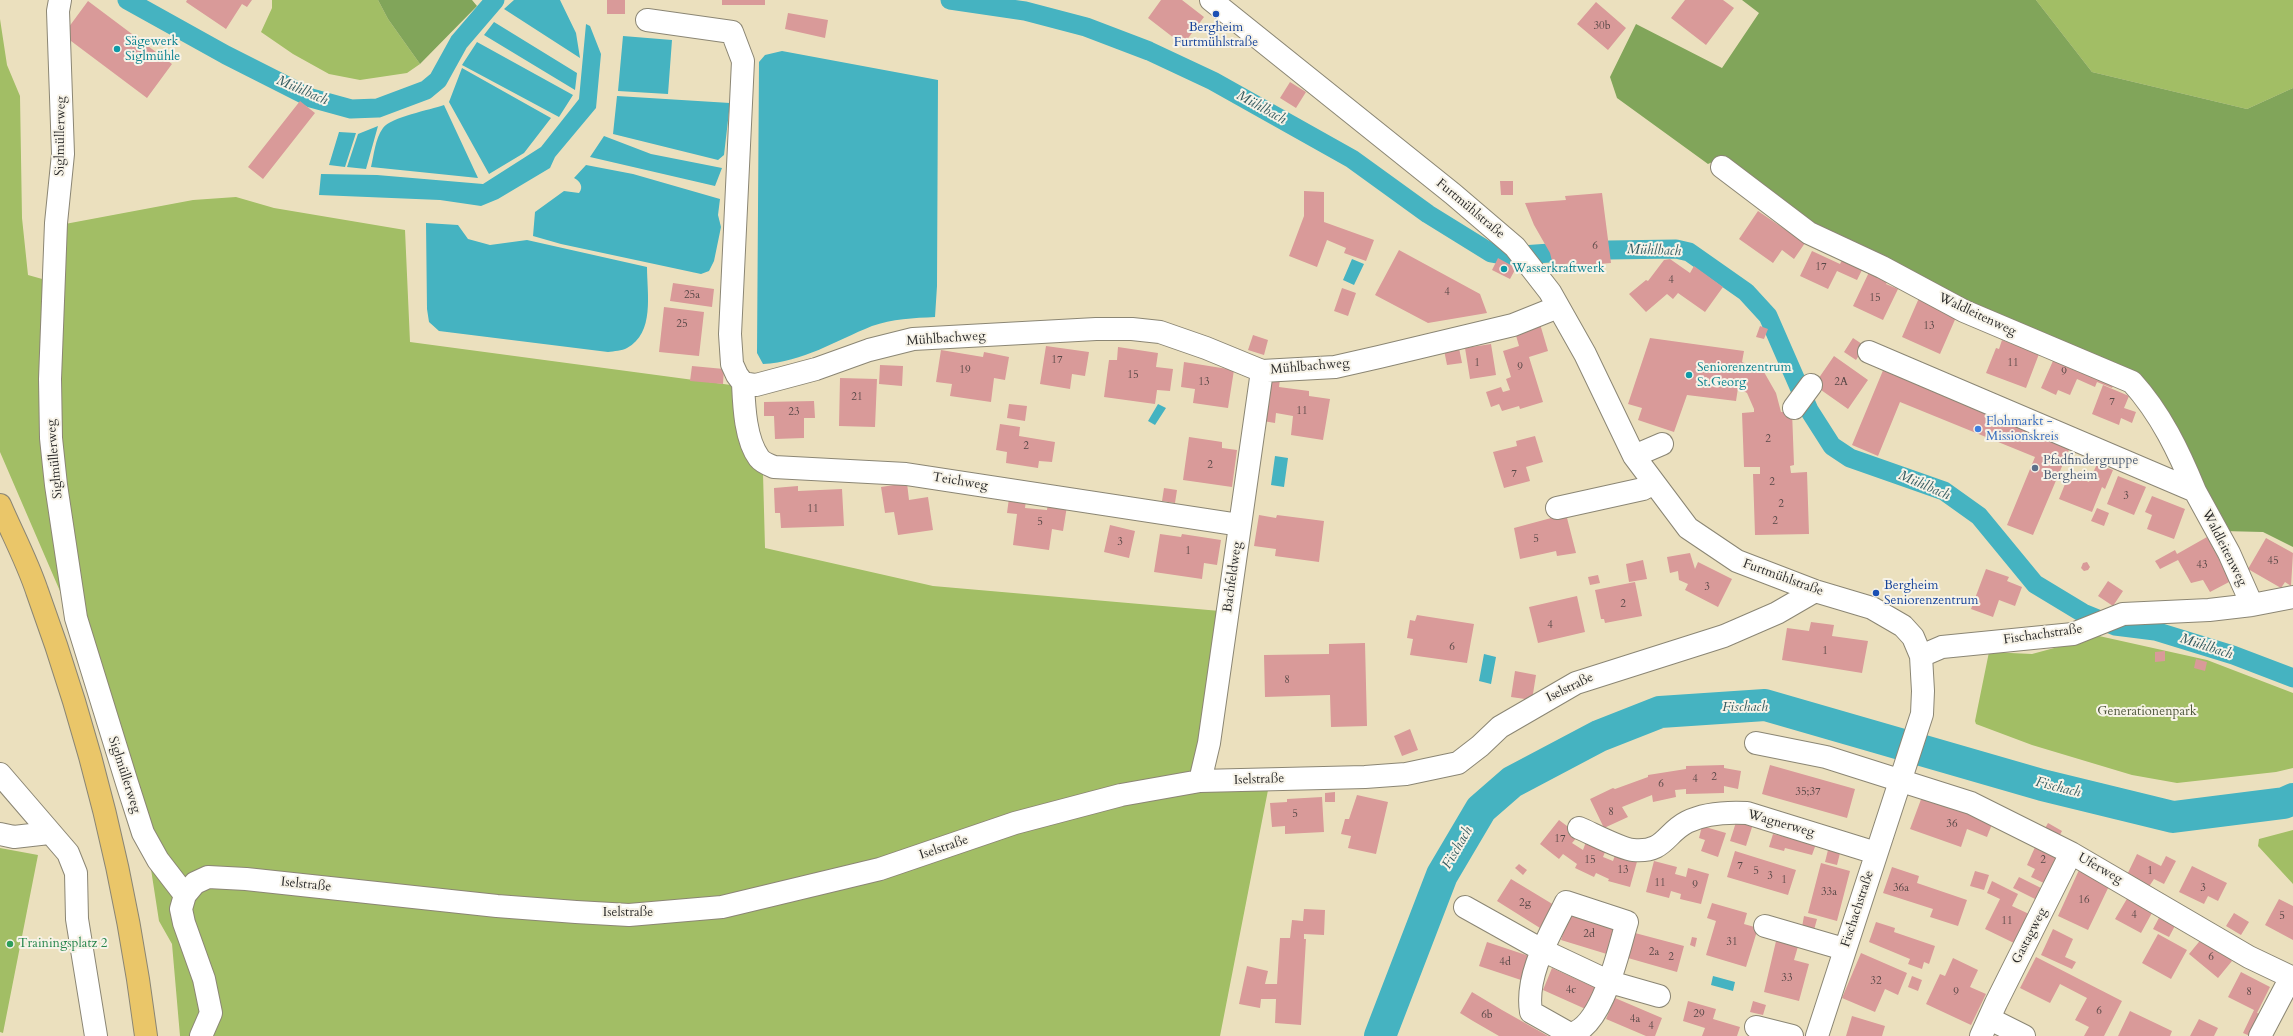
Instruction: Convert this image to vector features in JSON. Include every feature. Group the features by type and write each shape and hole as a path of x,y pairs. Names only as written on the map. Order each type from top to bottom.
{"main road":[{"path":"0,505 37,590 80,719 123,900 146,1035"}],"street":[{"name":"Siglmüllerweg","path":"60,0 58,11 63,154 56,223 50,379 51,438 56,486 76,618 118,754 143,833 158,860 185,895"},
{"name":"Furtmühlstraße","path":"1211,0 1446,189 1515,247 1534,270 1558,307 1585,354 1634,456 1688,528 1737,561 1815,591 1872,608 1903,626 1913,637 1921,656"},
{"path":"647,20 732,32 742,62 730,334 732,364 743,383"},
{"name":"Waldleitenweg","path":"1722,167 1809,233 1882,267 1964,311 2132,382 2148,399 2180,453 2195,491 2229,553 2252,605"},
{"name":"Mühlbachweg","path":"743,383 756,385 816,369 869,350 913,339 1096,329 1132,329 1160,332 1206,348 1262,371 1335,367 1513,325 1558,307"},
{"path":"1869,352 2195,491"},
{"name":"Bachfeldweg","path":"1200,781 1209,743 1262,371"},
{"name":"Teichweg","path":"743,383 745,415 753,447 759,459 774,468 913,475 1240,525"},
{"path":"1794,408 1811,385"},
{"path":"1634,456 1662,444"},
{"path":"1557,508 1643,489 1654,483"},
{"name":"Iselstraße","path":"185,895 195,883 208,877 254,879 497,906 576,912 630,915 679,912 722,907 849,877 925,854 1015,823 1087,803 1200,781 1365,777 1406,774 1458,763 1480,746 1500,727 1576,683 1724,636 1777,613 1815,591"},
{"name":"Fischachstraße","path":"1816,1036 1919,722 1923,691 1921,656 1942,647 2073,634 2093,628 2123,614 2209,610 2252,605 2293,597"},
{"path":"1756,744 1826,758 1899,782"},
{"path":"0,774 68,853 76,873 77,919 96,1036"},
{"name":"Uferweg","path":"1899,782 1971,803 2071,853 2249,957 2292,977 2260,1036"},
{"name":"Wagnerweg","path":"1579,828 1632,850 1657,848 1686,822 1700,817 1728,812 1747,813 1876,853"},
{"path":"0,834 14,837 50,833"},
{"name":"Gastagweg","path":"2024,1036 1986,1028 1996,1003 2071,853"},
{"path":"185,895 182,909 184,923 204,979 211,1014 201,1036"},
{"path":"1566,902 1627,922 1612,969 1610,982 1591,1021 1578,1032 1570,1035 1531,1012 1529,997 1542,950 1566,902"},
{"path":"1465,907 1542,950 1610,982 1659,996"},
{"path":"1765,926 1844,949"},
{"path":"1756,1027 1792,1036"}],"green space":[{"path":"272,0 378,0 388,19 420,64 407,73 360,80 329,74 293,54 261,32 272,8"},
{"path":"378,0 472,0 477,6 420,64 388,19"},
{"path":"1742,0 2036,0 2092,72 2247,109 2293,88 2293,547 2263,532 2223,531 2160,403 1811,230 1725,156 1708,164 1617,98 1610,77 1636,24 1722,68 1759,13"},
{"path":"2036,0 2293,0 2293,88 2247,109 2092,72"},
{"path":"0,19 7,65 20,96 22,218 28,275 60,284 65,224 193,200 236,197 274,208 405,230 410,342 731,385 763,473 765,548 933,586 1220,611 1192,790 1269,785 1220,1036 180,1036 172,944 159,921 144,824 97,677 0,452"},
{"name":"Generationenpark","path":"2099,636 2207,660 2293,693 2293,768 2276,772 2177,783 2132,775 2032,745 1976,724 1975,721 1989,652 2032,654"},
{"path":"2293,830 2293,884 2258,846 2259,839"},
{"name":"Trainingsplatz 2","path":"0,848 38,855 3,1033 0,1032"}],"water":[{"path":"514,0 560,0 576,33 580,58 504,9"},
{"path":"494,22 577,73 575,90 484,35"},
{"path":"586,24 590,26 601,54 596,108 555,157 550,168 498,199 481,206 440,200 319,195 321,174 377,175 483,184 541,147 579,99"},
{"path":"623,36 672,40 668,94 618,91"},
{"path":"477,42 573,95 559,117 462,65"},
{"path":"782,51 938,80 937,286 935,317 903,319 872,326 805,355 763,364 757,353 759,62 765,55"},
{"path":"462,68 551,118 524,153 489,174 449,102"},
{"path":"617,96 730,103 724,155 718,160 613,134"},
{"path":"444,105 478,178 371,167 378,137 380,132 387,124 402,117"},
{"path":"378,126 366,169 347,167 358,134"},
{"path":"339,132 356,133 345,167 329,165"},
{"path":"604,136 651,154 722,168 715,186 590,157"},
{"path":"586,165 633,174 720,199 718,215 721,227 714,261 709,271 701,274 561,244 533,236 535,212 564,191 579,193 581,184 574,178"},
{"path":"426,223 458,225 468,239 490,245 527,240 647,267 648,312 642,333 636,341 627,348 608,352 439,331 429,322 427,309"},
{"path":"1352,259 1364,264 1354,285 1343,280"},
{"path":"1158,404 1166,408 1155,425 1148,421"},
{"path":"1275,456 1288,458 1284,487 1271,485"},
{"path":"1484,654 1496,657 1491,684 1479,681"},
{"path":"1713,976 1735,982 1733,991 1711,985"}],"building":[{"path":"187,0 252,0 247,7 242,4 226,29 186,2"},
{"path":"607,0 625,0 625,14 607,14"},
{"path":"722,0 765,0 765,5 722,5"},
{"path":"1161,0 1182,0 1204,17 1183,45 1148,18"},
{"path":"1685,0 1723,0 1734,8 1706,45 1671,18"},
{"name":"Sägewerk Siglmühle","path":"88,1 172,64 147,98 63,35"},
{"path":"1596,2 1626,28 1608,50 1577,24"},
{"path":"788,13 828,20 825,38 785,29"},
{"path":"1290,82 1306,92 1296,108 1280,98"},
{"path":"300,101 315,113 263,179 248,167"},
{"path":"1500,181 1513,181 1513,195 1501,195"},
{"path":"1304,191 1324,192 1324,222 1374,240 1366,261 1344,253 1346,248 1327,240 1317,267 1289,256 1304,216"},
{"path":"1602,193 1611,263 1575,266 1575,263 1553,265 1550,253 1534,225 1525,203 1566,200 1565,196"},
{"path":"1758,211 1805,243 1794,259 1782,250 1773,263 1739,239"},
{"path":"1399,250 1480,294 1487,313 1428,323 1375,295"},
{"path":"1812,251 1840,264 1844,256 1864,266 1857,280 1837,271 1828,289 1800,276"},
{"name":"Wasserkraftwerk","path":"1498,258 1516,268 1510,279 1492,270"},
{"path":"1670,259 1690,273 1694,266 1723,287 1705,312 1678,293 1673,299 1667,294 1646,312 1629,294 1646,280 1648,281 1664,260"},
{"path":"1871,268 1890,277 1886,284 1898,289 1883,320 1853,306"},
{"path":"673,283 714,289 712,307 670,301"},
{"path":"1342,288 1356,293 1348,316 1334,311"},
{"path":"1919,298 1957,315 1940,354 1902,337"},
{"path":"664,307 704,312 699,356 659,352"},
{"path":"1540,324 1548,351 1529,357 1543,402 1520,409 1519,406 1502,411 1499,404 1491,407 1486,392 1501,387 1503,392 1510,390 1506,379 1511,377 1503,351 1519,346 1515,332"},
{"path":"1760,326 1768,329 1764,339 1756,337"},
{"path":"1253,335 1268,340 1264,355 1248,350"},
{"path":"1650,338 1744,351 1742,362 1764,372 1776,393 1781,412 1792,411 1794,465 1790,466 1791,473 1807,472 1809,534 1755,535 1753,474 1760,474 1760,467 1744,467 1742,413 1754,412 1747,393 1738,388 1736,401 1687,395 1674,432 1638,420 1642,408 1628,404"},
{"path":"1853,338 1865,346 1856,360 1844,352"},
{"path":"2002,340 2039,354 2026,388 1986,373 1996,348 1999,349"},
{"path":"1491,344 1496,375 1470,379 1465,348"},
{"path":"1046,346 1089,352 1085,376 1072,374 1070,389 1040,384"},
{"path":"1118,347 1158,353 1156,367 1173,369 1170,391 1157,390 1155,404 1104,397 1109,360 1117,360"},
{"path":"1459,348 1462,363 1447,365 1444,350"},
{"path":"941,350 983,357 984,352 1009,357 1005,380 994,378 991,402 950,396 952,384 936,382"},
{"path":"2056,354 2116,380 2112,388 2097,382 2095,387 2077,379 2070,395 2058,390 2056,395 2041,388"},
{"path":"1834,356 1868,380 1848,409 1814,385"},
{"path":"1184,362 1234,370 1228,408 1193,403 1195,389 1181,387"},
{"path":"880,365 903,366 902,386 879,384"},
{"path":"692,366 724,369 723,384 690,381"},
{"path":"1884,368 2071,445 2033,535 2007,525 2035,457 1900,402 1878,456 1852,445"},
{"path":"840,378 877,379 875,427 839,426"},
{"path":"1271,378 1280,379 1279,387 1309,391 1309,396 1330,399 1323,440 1291,435 1293,416 1276,413 1275,423 1263,421"},
{"path":"2103,385 2129,396 2124,408 2136,412 2132,423 2121,418 2119,425 2092,414"},
{"path":"814,401 815,418 804,418 804,438 775,439 774,416 764,416 764,402"},
{"path":"1009,404 1027,406 1025,421 1007,418"},
{"path":"1000,424 1020,427 1019,436 1055,442 1052,462 1039,461 1038,468 1006,463 1007,452 996,450"},
{"path":"1535,436 1543,462 1526,467 1530,481 1504,488 1493,452 1517,446 1516,441"},
{"path":"1189,437 1222,442 1222,448 1237,450 1232,487 1183,480"},
{"path":"2097,464 2113,470 2105,489 2102,487 2092,512 2059,499 2069,474 2089,482"},
{"path":"2118,476 2146,487 2134,515 2107,504"},
{"path":"907,483 909,500 928,497 933,530 898,535 894,512 885,513 881,487"},
{"path":"798,486 798,491 842,489 844,526 781,528 780,513 775,513 774,488"},
{"path":"1164,488 1177,490 1175,503 1162,501"},
{"path":"2152,496 2185,509 2174,539 2147,529 2152,515 2145,512"},
{"path":"1009,498 1026,500 1025,508 1047,510 1048,503 1067,506 1063,531 1052,529 1049,550 1013,545 1017,514 1007,513"},
{"path":"2097,508 2109,513 2104,526 2091,521"},
{"path":"1566,514 1576,553 1557,556 1556,551 1520,559 1514,528"},
{"path":"1259,515 1276,518 1277,515 1324,521 1319,562 1275,556 1276,549 1254,546"},
{"path":"1110,525 1135,531 1129,558 1104,552"},
{"path":"1160,534 1181,537 1182,534 1221,540 1217,565 1204,563 1202,579 1154,572"},
{"path":"2207,537 2231,581 2210,592 2203,580 2191,583 2178,560 2160,569 2155,561 2175,550 2177,554"},
{"path":"2266,538 2293,553 2291,586 2285,582 2281,588 2248,569"},
{"path":"1690,553 1695,569 1698,562 1732,579 1718,607 1685,590 1688,584 1679,580 1678,571 1670,573 1667,557"},
{"path":"1643,560 1647,579 1629,582 1626,564"},
{"path":"2087,562 2090,567 2088,570 2084,571 2081,568 2083,563"},
{"path":"1986,569 2009,577 2007,581 2022,587 2015,606 1999,600 1993,617 1971,609"},
{"path":"1598,575 1600,583 1590,585 1588,577"},
{"path":"2108,581 2123,591 2113,606 2098,596"},
{"path":"1635,582 1642,616 1605,623 1604,619 1601,619 1595,590"},
{"path":"1577,596 1585,632 1538,643 1529,607"},
{"path":"1417,615 1474,624 1467,663 1410,655 1413,639 1407,638 1410,620 1415,621"},
{"path":"1811,622 1834,625 1832,636 1868,641 1862,673 1782,660 1787,628 1809,631"},
{"path":"1365,643 1367,726 1331,727 1330,695 1265,697 1264,655 1329,654 1329,644"},
{"path":"2165,651 2165,661 2155,662 2155,652"},
{"path":"2196,659 2207,662 2205,671 2194,668"},
{"path":"1515,671 1536,675 1532,700 1511,697"},
{"path":"1410,729 1418,750 1402,756 1394,736"},
{"path":"1724,765 1724,768 1741,771 1738,789 1724,786 1724,793 1686,794 1686,789 1675,790 1676,797 1653,802 1652,795 1622,807 1628,817 1604,828 1590,799 1613,788 1615,789 1648,777 1648,775 1686,769 1686,766"},
{"path":"1770,765 1855,789 1847,818 1762,794"},
{"path":"1335,792 1335,802 1325,802 1325,793"},
{"path":"1923,794 1994,819 1987,837 1967,829 1961,847 1910,829"},
{"path":"1357,795 1388,802 1376,854 1348,848 1351,836 1341,834 1345,819 1349,819"},
{"path":"1322,797 1324,832 1285,834 1285,826 1272,827 1270,803 1287,802 1287,799"},
{"path":"1737,819 1753,824 1746,846 1730,841"},
{"path":"1559,820 1579,835 1572,843 1583,850 1587,839 1607,847 1603,857 1613,861 1616,852 1638,858 1630,887 1608,881 1609,879 1596,873 1594,877 1575,868 1577,864 1563,854 1559,859 1540,844"},
{"path":"2048,823 2062,831 2057,840 2043,832"},
{"path":"1702,826 1726,833 1718,857 1701,851 1705,840 1699,838"},
{"path":"1773,834 1816,844 1812,855 1785,848 1784,851 1769,847"},
{"path":"2036,845 2059,856 2046,884 2031,877 2035,869 2027,865"},
{"path":"1828,850 1840,853 1837,865 1825,862"},
{"path":"1735,851 1796,870 1788,895 1727,877"},
{"path":"2137,854 2161,866 2166,856 2176,861 2164,884 2154,879 2148,888 2126,877"},
{"path":"1654,861 1677,867 1675,874 1686,877 1688,868 1709,874 1701,904 1680,899 1681,894 1671,891 1669,898 1646,892"},
{"path":"1821,863 1850,871 1837,921 1808,913"},
{"path":"1519,864 1527,870 1523,875 1515,868"},
{"path":"2192,866 2227,883 2218,901 2208,896 2204,904 2179,892"},
{"path":"1892,867 1919,876 1917,883 1967,900 1958,926 1930,917 1933,909 1883,893"},
{"path":"2079,870 2110,884 2088,930 2058,916"},
{"path":"1975,871 1989,875 1984,890 1970,886"},
{"path":"2019,877 2047,891 2041,902 2013,888"},
{"path":"1511,879 1554,905 1540,928 1497,901"},
{"path":"1992,881 2018,894 2012,906 2029,914 2014,943 1985,929 2000,899 1987,893"},
{"path":"2128,897 2153,911 2141,933 2115,919"},
{"path":"2279,899 2293,906 2293,940 2265,925"},
{"path":"1712,903 1747,913 1744,924 1758,928 1746,967 1706,955 1716,921 1707,918"},
{"path":"1304,909 1325,910 1324,935 1304,934 1304,939 1306,939 1301,1025 1275,1023 1276,999 1261,999 1260,1008 1239,1004 1247,966 1268,971 1265,984 1277,984 1280,938 1290,938 1292,920 1303,921"},
{"path":"1569,913 1618,928 1610,955 1561,940"},
{"path":"2234,913 2249,922 2241,935 2226,926"},
{"path":"2161,914 2177,922 2169,937 2153,929"},
{"path":"1804,916 1817,919 1814,930 1802,927"},
{"path":"1876,922 1895,928 1894,932 1935,946 1929,964 1924,962 1922,969 1908,964 1910,959 1869,942"},
{"path":"2053,929 2073,939 2065,957 2076,962 2072,969 2041,955"},
{"path":"1635,933 1684,946 1677,972 1628,958"},
{"path":"2158,934 2187,950 2171,979 2142,963"},
{"path":"1692,937 1697,938 1695,947 1690,945"},
{"path":"1777,937 1799,943 1794,960 1809,964 1799,1001 1764,992"},
{"path":"2203,937 2232,961 2218,978 2189,954"},
{"path":"1487,942 1532,957 1524,981 1479,966"},
{"path":"1861,953 1907,973 1898,995 1885,989 1875,1012 1842,998"},
{"path":"2036,957 2122,1001 2104,1036 2084,1036 2089,1027 2075,1020 2087,998 2060,984 2050,1003 2020,988"},
{"path":"1953,958 1978,970 1970,987 1986,994 1971,1025 1926,1004 1940,974 1945,976"},
{"path":"1552,968 1600,990 1590,1011 1543,990"},
{"path":"2241,972 2270,987 2257,1013 2261,1014 2250,1036 2243,1033 2254,1010 2228,997"},
{"path":"1912,976 1922,980 1918,991 1908,987"},
{"path":"1472,992 1548,1036 1499,1036 1473,1021 1460,1013"},
{"path":"1615,998 1662,1018 1655,1036 1646,1036 1606,1019"},
{"path":"1688,1001 1716,1009 1713,1019 1740,1027 1737,1036 1702,1036 1705,1028 1683,1021"},
{"path":"1753,1001 1766,1005 1763,1015 1750,1012"},
{"path":"2130,1011 2172,1031 2170,1036 2118,1036"},
{"path":"1852,1016 1885,1026 1882,1036 1846,1036"},
{"path":"2199,1019 2218,1028 2214,1036 2190,1036"}],"waterway":[{"name":"Mühlbach","path":"127,0 226,55 311,98 351,109 378,108 426,90 438,80 459,42 495,0"},
{"name":"Mühlbach","path":"950,0 1025,11 1086,27 1149,51 1213,81 1352,159 1428,214 1491,253 1508,256 1550,253"},
{"name":"Mühlbach","path":"1609,250 1676,249 1689,252 1746,292 1768,316 1809,410 1832,446 1850,458 1944,491 1979,516 2035,584 2083,613 2115,626 2155,631 2233,655 2293,678"},
{"name":"Fischach","path":"1380,1036 1442,875 1481,809 1512,782 1599,736 1660,712 1765,705 2042,785 2173,817 2284,803 2293,799"}],"place":[{"name":"Bergheim Furtmühlstraße","path":"1216,14"},
{"name":"Sägewerk Siglmühle","path":"117,49"},
{"name":"Wasserkraftwerk","path":"1504,269"},
{"name":"Seniorenzentrum St.Georg","path":"1689,375"},
{"name":"Flohmarkt - Missionskreis","path":"1978,429"},
{"name":"Pfadfindergruppe Bergheim","path":"2035,468"},
{"name":"Bergheim Seniorenzentrum","path":"1876,593"},
{"name":"Trainingsplatz 2","path":"10,944"}]}
